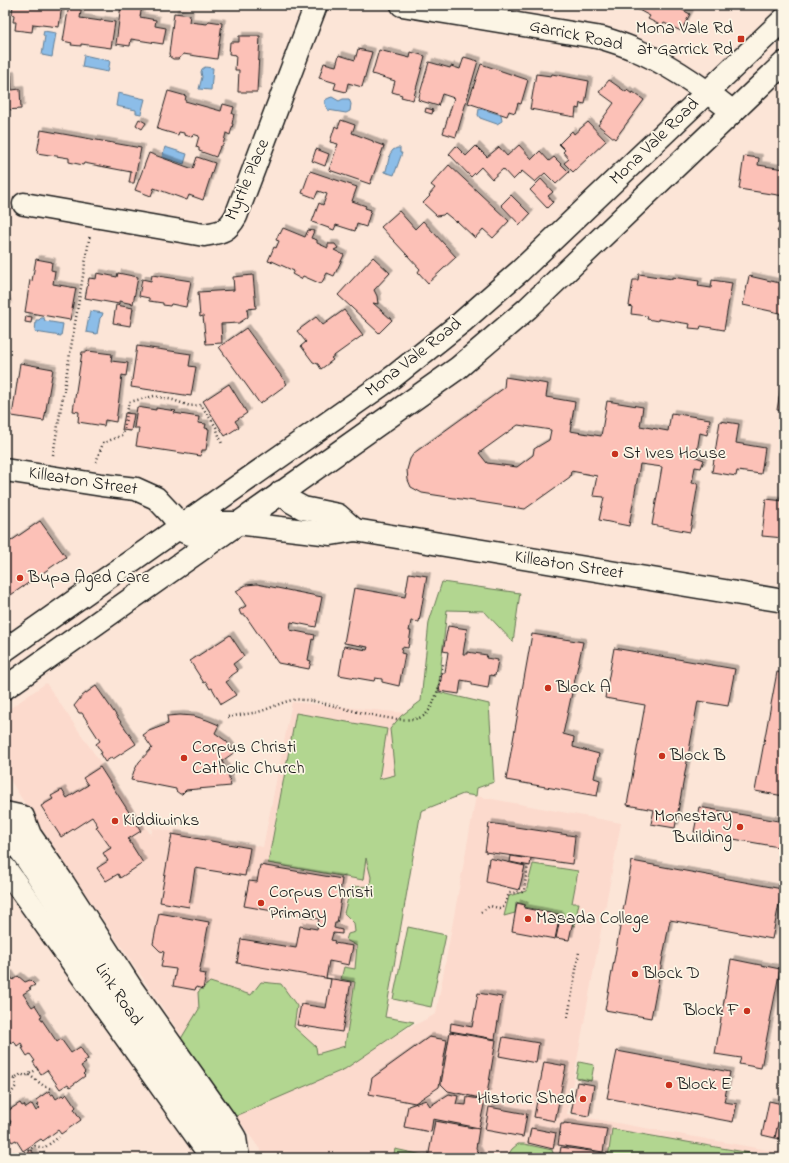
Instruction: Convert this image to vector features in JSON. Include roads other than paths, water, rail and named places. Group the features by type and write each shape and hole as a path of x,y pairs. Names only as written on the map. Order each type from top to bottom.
{"main road":[{"name":"Myrtle Place","path":"24,204 204,235 219,232 230,226 236,216 316,5"},
{"name":"Garrick Road","path":"402,5 602,38 631,47 660,61 708,91 733,112"},
{"name":"Mona Vale Road","path":"5,650 393,377 462,322 520,271 784,19"},
{"name":"Mona Vale Road","path":"5,688 458,368 528,308 784,63"},
{"name":"Killeaton Street","path":"5,470 136,489 156,498 171,514 180,527 185,532 190,534 198,532 213,522 237,523 331,534 355,530 784,601"},
{"path":"281,492 292,502 304,508 338,515 355,530"},
{"path":"5,813 23,817 30,835 64,884 132,989 223,1118 235,1138 238,1158"},
{"name":"Link Road","path":"5,830 26,858 157,1053 233,1158"},
{"name":"Link Road","path":"5,868 212,1158"}],"water":[{"path":"44,31 56,33 52,57 42,55 45,36 43,35"},
{"path":"84,55 110,61 108,72 82,67"},
{"path":"205,67 213,68 211,90 199,89 202,77 201,72"},
{"path":"118,93 145,99 141,114 136,113 136,110 116,106"},
{"path":"332,97 339,101 349,99 351,104 350,111 346,113 328,110 325,100"},
{"path":"479,109 501,115 502,121 497,124 480,118 478,115"},
{"path":"165,147 187,154 184,164 162,157"},
{"path":"397,148 400,148 400,153 402,153 394,175 384,172 386,171 390,154"},
{"path":"90,311 103,313 100,318 97,334 86,332"},
{"path":"44,318 45,321 63,324 61,336 35,332 36,320"}],"place":[{"name":"Mona Vale Rd at Garrick Rd","path":"741,39"},
{"name":"St Ives House","path":"615,454"},
{"name":"Bupa Aged Care","path":"20,578"},
{"name":"Block A","path":"548,688"},
{"name":"Block B","path":"662,756"},
{"name":"Corpus Christi Catholic Church","path":"184,758"},
{"name":"Kiddiwinks","path":"115,821"},
{"name":"Monestary Building","path":"740,827"},
{"name":"Corpus Christi Primary","path":"261,903"},
{"name":"Masada College","path":"528,919"},
{"name":"Block D","path":"635,974"},
{"name":"Block F","path":"747,1011"},
{"name":"Block E","path":"669,1085"},
{"name":"Historic Shed","path":"583,1099"}]}
